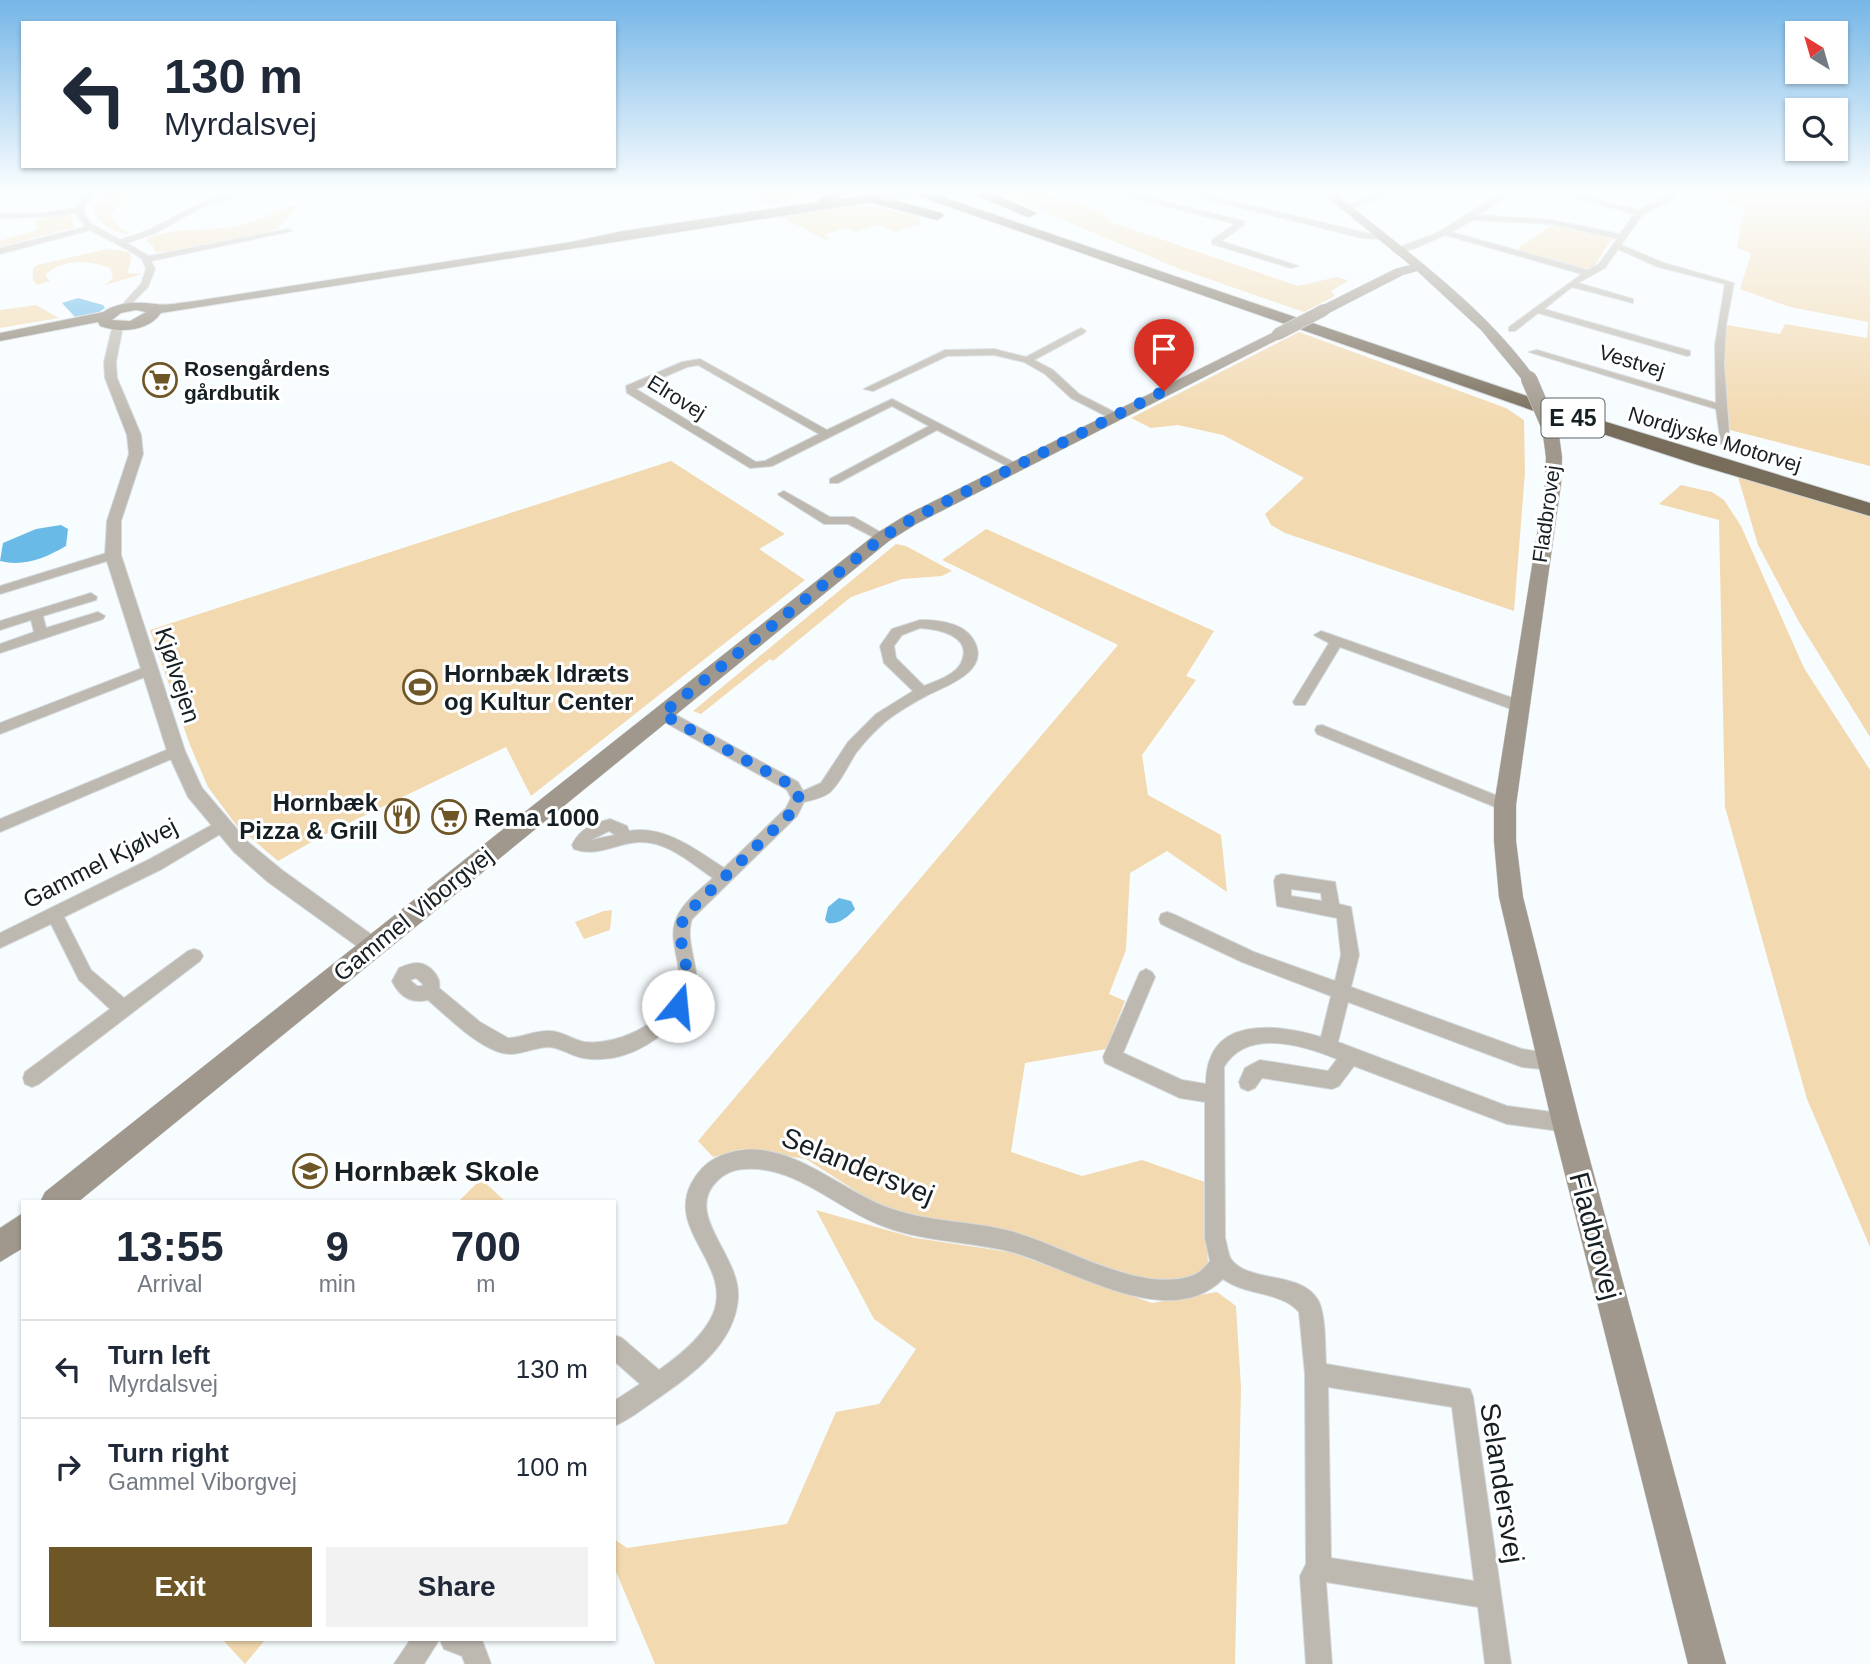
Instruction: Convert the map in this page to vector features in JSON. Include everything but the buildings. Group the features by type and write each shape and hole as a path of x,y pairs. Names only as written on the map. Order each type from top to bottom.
{"highway":[{"path":"1119,269 1278,326"},
{"name":"Nordjyske Motorvej","path":"1123,269 1278,326 1705,461 1870,510"},
{"name":"Nordjyske Motorvej","path":"1172,269 1324,318 1697,449 1870,500"},
{"path":"1183,269 1324,318"}],"main road":[{"path":"115,322 142,306 195,305 419,269"},
{"name":"Gammel Viborgvej","path":"57,1200 883,537 912,519 1114,416 1278,326 1324,318 1391,277 1419,270"},
{"name":"Fladbrovej","path":"1419,270 1498,337 1529,379 1550,428 1554,457 1553,484 1505,805 1505,841 1511,897 1566,1123 1707,1664"},
{"path":"0,337 57,327 115,322 142,306"},
{"path":"0,1247 21,1230"}],"street":[{"path":"142,306 149,269"},
{"path":"1573,269 1588,273"},
{"path":"1512,329 1571,284 1597,269"},
{"path":"1675,269 1730,283 1717,348 1719,407 1726,444"},
{"path":"1571,284 1630,301"},
{"path":"1537,310 1687,352"},
{"name":"Kjølvejen","path":"115,322 115,345 110,362 111,378 134,435 136,454 114,521 113,555 176,751 195,792 241,847 275,876 372,946"},
{"path":"1027,360 1082,331"},
{"path":"1015,466 869,389 945,353 994,352 1027,360 1049,372 1075,396 1114,416"},
{"name":"Vestvej","path":"1534,352 1719,407"},
{"name":"Elrovej","path":"827,434 700,362 685,364 630,388 632,393 754,466 768,464 892,402"},
{"path":"834,481 937,426"},
{"path":"785,494 828,521 850,520 883,537"},
{"path":"0,590 113,555"},
{"path":"0,626 91,597"},
{"path":"76,602 81,622"},
{"path":"36,614 41,634"},
{"path":"0,649 98,616"},
{"path":"429,991 503,1045 517,1046 549,1039 587,1050 617,1048 634,1042 669,1018 685,994 688,978 681,934 683,920 688,912 792,812 799,798 815,794 826,787 853,746 881,718 922,692 957,675 968,662 969,647 959,633 944,625 930,622 911,625 896,633 887,646 890,660 922,692"},
{"path":"1321,635 1519,706"},
{"path":"1300,702 1337,640"},
{"path":"0,729 150,670"},
{"path":"662,714 793,786 799,798"},
{"path":"1322,730 1505,805"},
{"path":"0,826 176,751"},
{"name":"Gammel Kjølvej","path":"0,941 156,864 222,826"},
{"path":"624,838 660,838 724,877"},
{"path":"1328,1047 1350,955 1345,912 1331,907"},
{"path":"54,914 85,975 123,1009"},
{"path":"1167,919 1248,957 1522,1058 1552,1060"},
{"path":"32,1078 194,956"},
{"path":"1146,977 1112,1057 1180,1089 1214,1094"},
{"path":"1319,1664 1313,1576 1319,1567 1316,1374 1310,1308 1307,1302 1296,1294 1242,1279 1222,1265 1215,1238 1215,1066 1226,1046 1236,1040 1259,1034 1298,1038 1351,1055 1507,1115 1566,1123"},
{"path":"1248,1082 1252,1074 1260,1069 1332,1080 1351,1055"},
{"name":"Selandersvej","path":"616,1414 705,1346 722,1321 728,1290 726,1277 697,1222 695,1198 700,1186 716,1169 740,1158 761,1159 788,1167 875,1213 918,1228 1019,1243 1107,1279 1182,1288 1203,1282 1222,1265"},
{"path":"616,1348 657,1384"},
{"name":"Selandersvej","path":"1316,1374 1462,1397 1498,1664"},
{"name":"Selandersvej","path":"1319,1567 1487,1597"},
{"path":"407,1664 425,1641"},
{"path":"456,1641 472,1646 478,1664"}],"shaded area":[{"path":"33,269 53,269 45,275 50,281 38,285 33,281"},
{"path":"110,269 128,269 127,273 142,274 105,285 113,278"},
{"path":"1179,269 1247,269 1298,286 1337,277 1348,281 1331,291 1335,296 1304,312"},
{"path":"1746,269 1870,269 1870,466 1730,430 1722,354 1727,325 1780,334 1785,324 1867,338 1868,322 1790,307 1740,289"},
{"path":"36,305 59,318 0,328 0,310"},
{"path":"1299,332 1506,408 1524,420 1525,472 1514,611 1285,533 1271,525 1265,514 1304,478 1223,435 1178,425 1151,428 1131,418"},
{"name":"Hornbæk Idræts og Kultur Center","path":"671,461 785,534 759,549 805,580 531,796 506,747 324,835 278,861 237,826 208,787 190,745 150,630"},
{"path":"1738,477 1870,516 1870,737 1799,622 1758,545"},
{"path":"1681,485 1712,492 1724,500 1741,526 1804,668 1870,770 1870,1247 1807,1099 1725,807 1719,520 1659,504"},
{"path":"986,529 1214,631 1186,676 1196,680 1142,755 1148,795 1221,835 1227,892 1167,851 1130,873 1126,950 1109,994 1125,1001 1106,1049 1025,1063 1011,1152 1082,1176 1142,1160 1205,1182 1208,1266 1192,1277 1161,1280 1131,1276 886,1210 806,1159 742,1149 713,1157 698,1141 1118,645 942,560"},
{"path":"896,544 906,546 952,571 942,576 902,579 851,597 773,661 770,659 701,714 693,711"},
{"path":"612,910 610,930 584,939 575,922"},
{"path":"481,1179 504,1200 460,1200"},
{"path":"816,1210 915,1238 1009,1252 1152,1303 1217,1292 1236,1306 1241,1388 1235,1664 655,1664 616,1572 616,1540 627,1548 787,1524 836,1412 879,1404 916,1349 874,1319"},
{"path":"224,1641 264,1641 245,1664"}],"water":[{"path":"78,298 103,305 105,308 96,314 75,317 62,303"},
{"path":"61,525 68,529 66,546 34,560 18,563 0,561 3,543 36,529"},
{"path":"839,898 851,901 855,909 843,920 828,923 825,920 828,907"}],"place":[{"name":"Rosengårdens gårdbutik","path":"160,380"},
{"name":"Hornbæk Idræts og Kultur Center","path":"420,687"},
{"name":"Hornbæk Pizza & Grill","path":"402,816"},
{"name":"Rema 1000","path":"449,817"},
{"name":"Hornbæk Skole","path":"310,1171"}],"route":[{"path":"678,1006 685,994 688,978 681,934 685,915 792,812 799,798 793,786 662,714 883,537 912,519 1164,391"}]}
